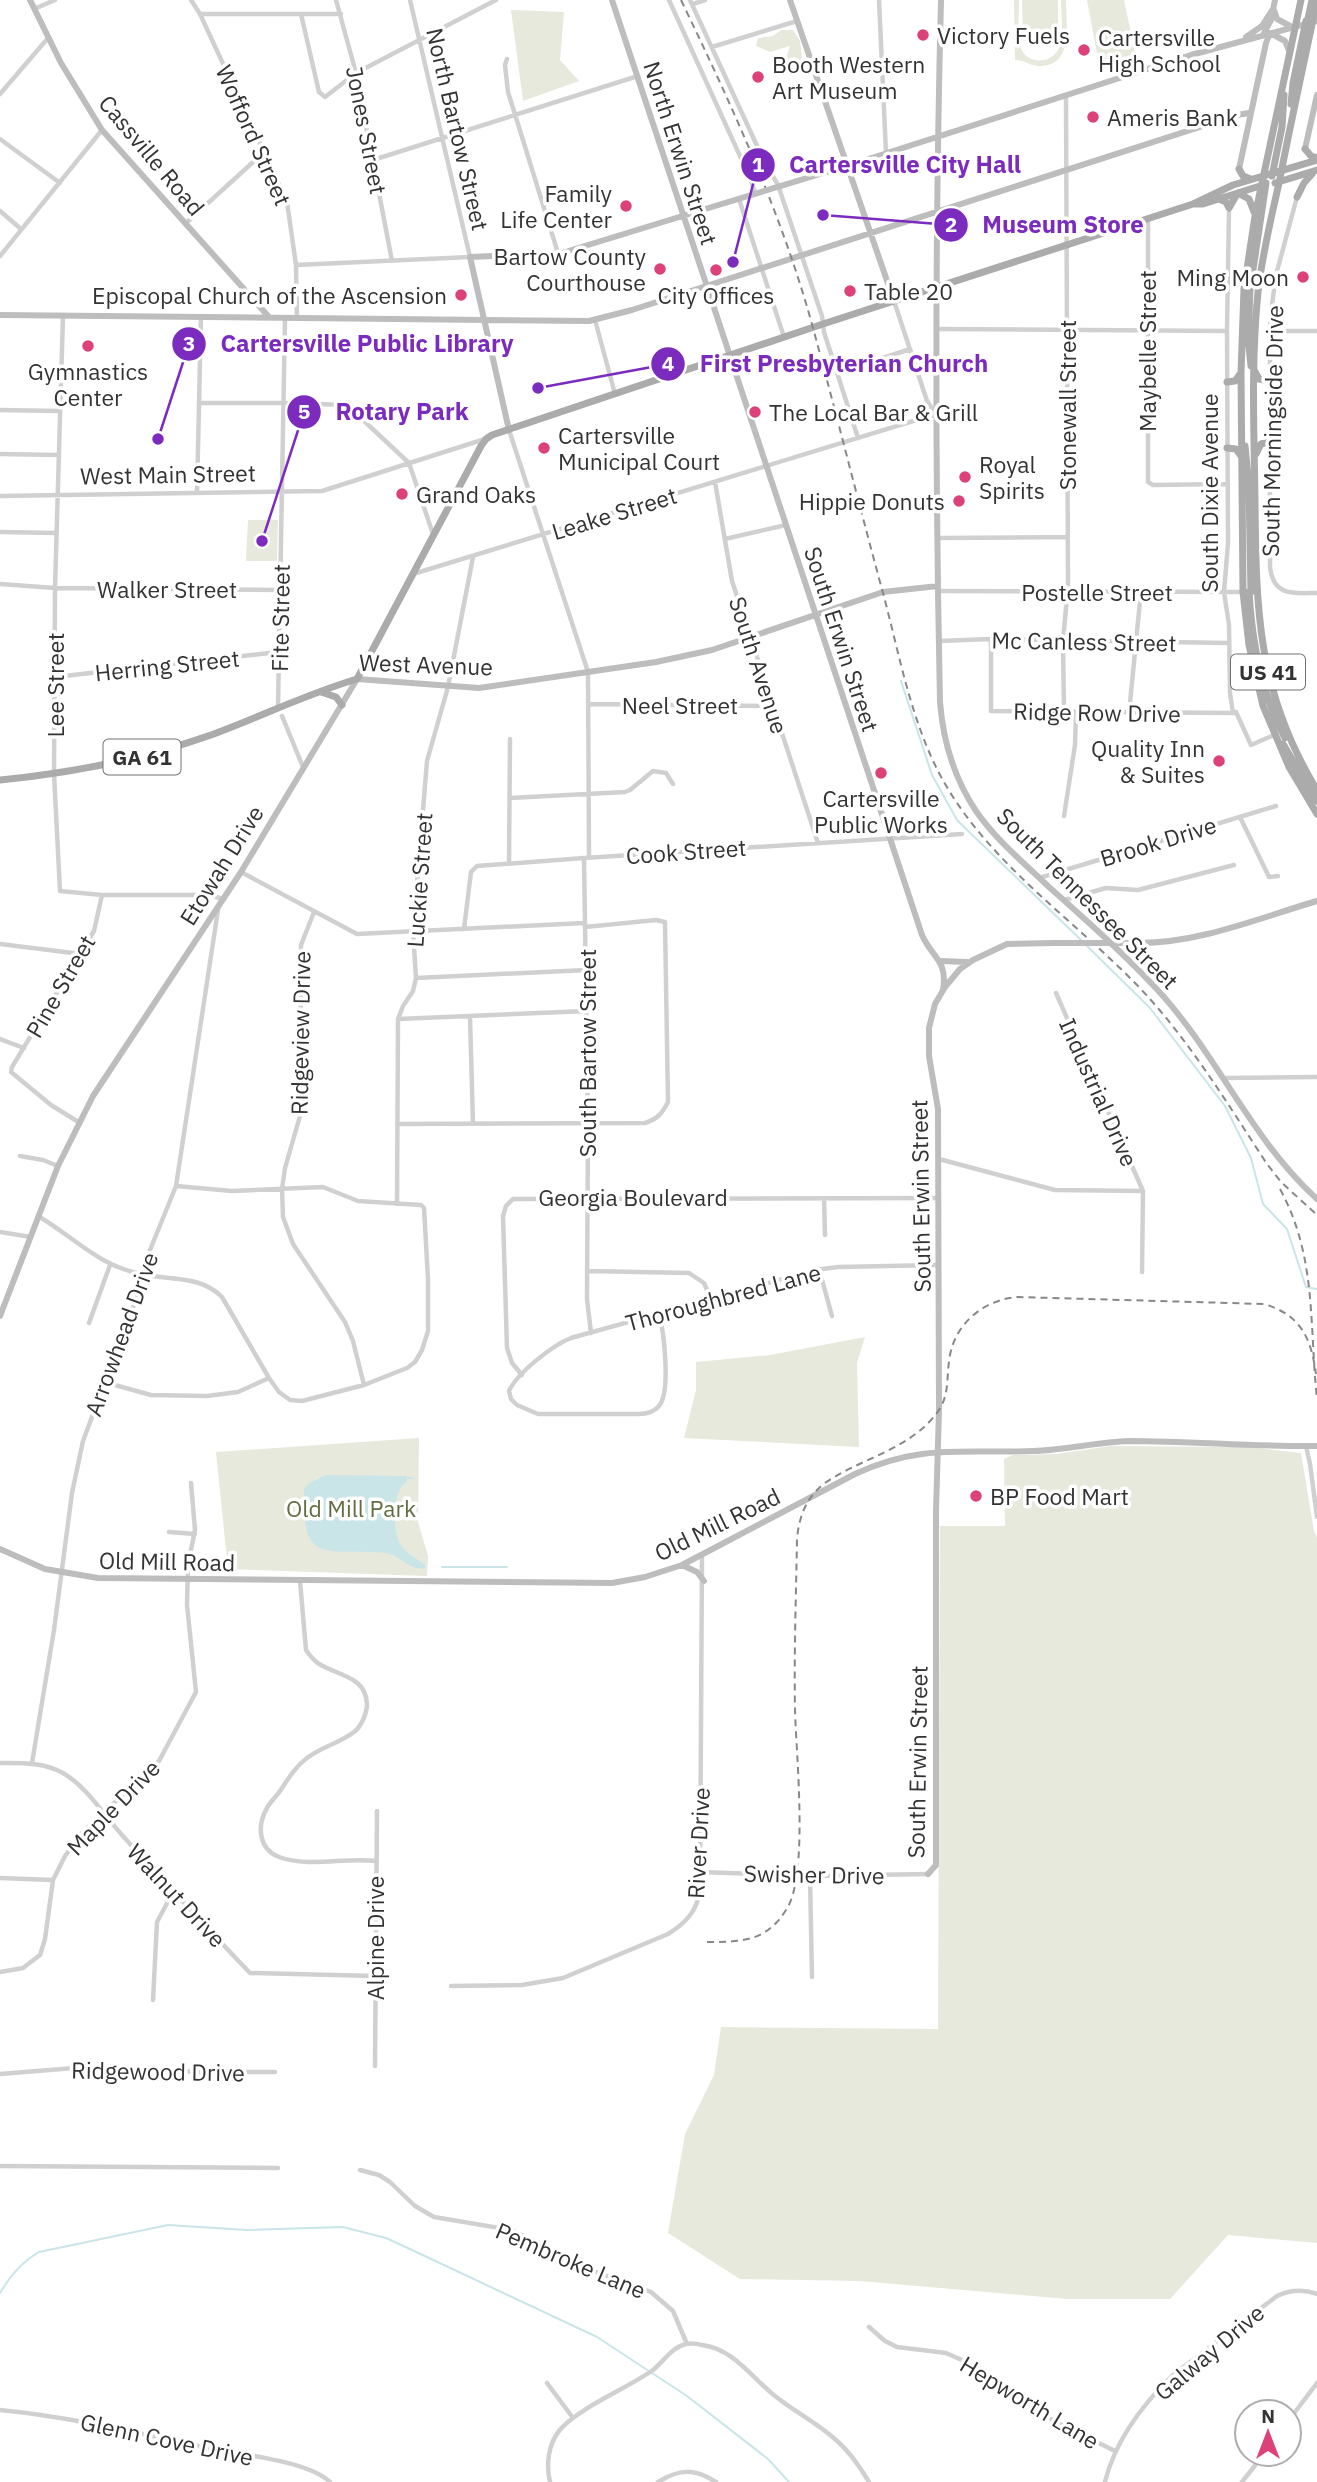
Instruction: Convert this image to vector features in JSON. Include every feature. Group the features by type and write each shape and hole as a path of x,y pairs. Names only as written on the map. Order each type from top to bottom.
{"main road":[{"name":"US 41","path":"1301,0 1300,9 1290,27 1290,54 1267,181 1255,216 1244,289 1241,456 1250,592 1266,667 1295,749 1317,790"},
{"path":"1311,21 1312,0"},
{"name":"US 41","path":"1317,1 1281,172 1283,181 1259,283 1254,370 1255,462 1249,645 1257,682 1274,735 1289,768 1317,814"},
{"path":"1286,146 1291,160 1302,164"},
{"path":"1305,149 1317,159"},
{"path":"1302,164 1305,149"},
{"path":"1193,204 1267,181 1281,172 1317,159"},
{"path":"1239,169 1242,176 1252,179 1295,184 1297,197"},
{"path":"1229,208 1239,169"},
{"path":"1283,181 1316,171"},
{"path":"1297,197 1304,183 1316,171"},
{"path":"1193,204 1218,199 1252,179"},
{"path":"1254,381 1249,346 1249,301 1267,181"},
{"path":"1235,189 1249,199 1255,216"},
{"path":"1218,199 1226,202 1229,208"},
{"name":"West Main Street","path":"486,439 823,324 1193,204"},
{"path":"1254,370 1259,379 1269,381"},
{"path":"1227,382 1235,381 1241,373"},
{"path":"1241,432 1249,487 1250,592"},
{"name":"Etowah Drive","path":"357,678 486,439"},
{"path":"1255,462 1259,445 1270,442"},
{"path":"1227,448 1234,449 1241,456"},
{"name":"West Avenue","path":"0,780 54,774 149,755 280,712 320,692 357,678"},
{"path":"320,692 336,696 342,705"},
{"path":"1271,726 1317,801"}],"street":[{"name":"Cassville Road","path":"30,0 48,38 102,130 269,317"},
{"path":"34,9 55,0"},
{"name":"Wofford Street","path":"191,0 200,14 287,202 296,265 297,317"},
{"name":"Jones Street","path":"336,0 356,73 391,261"},
{"name":"North Bartow Street","path":"410,0 509,430"},
{"path":"301,14 320,95 327,96 356,73 496,0"},
{"name":"North Erwin Street","path":"612,0 730,356"},
{"path":"670,0 755,193 738,198 785,338"},
{"path":"705,0 692,2 778,186 858,438"},
{"path":"790,0 850,164 927,401 936,414"},
{"path":"879,0 886,153"},
{"name":"South Tennessee Street","path":"941,0 936,414 939,641 942,724 947,748 972,804 991,830 1164,997 1183,1020 1276,1157 1317,1199"},
{"path":"1239,169 1263,56 1264,35 1271,20 1275,0"},
{"path":"1273,9 1277,19 1290,27"},
{"path":"1238,42 1262,26 1273,9"},
{"path":"200,14 341,14"},
{"path":"712,47 797,21"},
{"path":"778,186 1157,65 1311,21"},
{"path":"1264,35 1281,38 1287,44 1290,54"},
{"path":"0,94 48,38"},
{"path":"1263,56 1272,39 1281,38"},
{"path":"508,59 505,65 508,92 558,253"},
{"path":"373,160 638,76"},
{"path":"1305,149 1317,95"},
{"name":"Stonewall Street","path":"1064,713 1063,641 1068,591 1066,96"},
{"path":"0,315 573,322 595,320 1237,114 1249,113"},
{"path":"0,256 102,130"},
{"path":"0,139 60,183"},
{"path":"185,224 263,153"},
{"path":"296,265 558,253 850,164"},
{"name":"South Morningside Drive","path":"1297,197 1276,275 1270,331 1270,568 1275,583 1288,592 1317,593"},
{"name":"South Dixie Avenue","path":"1229,208 1228,484 1224,593 1230,693 1233,713 1236,712 1251,745 1274,735"},
{"path":"0,211 21,229"},
{"name":"Maybelle Street","path":"1147,218 1149,484 1228,484"},
{"path":"251,317 254,300"},
{"name":"Lee Street","path":"63,315 56,533 54,774 60,891 102,895 210,895 223,899"},
{"path":"197,493 201,316"},
{"name":"Fite Street","path":"285,317 279,590 280,712 304,768"},
{"path":"595,320 616,395"},
{"path":"937,329 1227,331"},
{"path":"1270,331 1317,331"},
{"path":"838,373 910,349"},
{"name":"South Erwin Street","path":"730,356 922,935 928,947 955,974 933,1009 928,1037 938,1101 939,1159 936,1865 928,1874"},
{"path":"200,403 347,405 409,463 433,535"},
{"path":"0,410 60,411"},
{"name":"Leake Street","path":"412,575 936,414"},
{"name":"South Bartow Street","path":"509,430 588,672 589,793 585,925 587,1314 591,1333"},
{"name":"West Main Street","path":"0,496 328,490 486,439"},
{"path":"0,454 59,455"},
{"name":"South Avenue","path":"715,482 733,581 818,843"},
{"path":"725,539 786,525"},
{"path":"0,533 56,533"},
{"path":"938,538 1068,537"},
{"name":"Luckie Street","path":"397,1204 398,1019 413,991 416,978 413,932 427,761 448,687 473,557"},
{"name":"Walker Street","path":"0,584 55,588 279,590"},
{"name":"Postelle Street","path":"938,589 1250,592"},
{"name":"West Avenue","path":"357,678 448,687 489,688 694,655 883,592 938,589"},
{"path":"1129,713 1141,591"},
{"name":"Mc Canless Street","path":"939,641 990,639 1229,643"},
{"name":"Ridge Row Drive","path":"990,639 991,711 1233,713"},
{"name":"Herring Street","path":"55,677 279,652"},
{"name":"Etowah Drive","path":"0,1316 58,1166 79,1122 111,1066 241,872 357,678"},
{"name":"Neel Street","path":"589,705 772,706"},
{"path":"1063,816 1076,713"},
{"path":"509,864 510,739"},
{"path":"510,798 630,790 653,771 666,773 673,784"},
{"name":"Brook Drive","path":"1039,878 1276,806"},
{"path":"1240,817 1269,877 1278,876"},
{"name":"Cook Street","path":"464,929 474,868 586,857 961,834"},
{"path":"1064,900 1107,888 1138,890 1234,865"},
{"path":"241,872 357,934 656,920 664,922 668,1102 656,1119 645,1123 397,1124"},
{"name":"Pine Street","path":"79,1122 51,1105 14,1076 12,1067 94,931 102,895"},
{"path":"955,974 986,952 1007,944 1164,943 1193,938 1317,901"},
{"name":"Arrowhead Drive","path":"32,1763 83,1440 145,1275 148,1255 176,1186 218,907"},
{"name":"Ridgeview Drive","path":"314,912 301,945 300,1116 285,1168 282,1189 283,1217 293,1244 345,1322 353,1341 364,1385"},
{"path":"0,944 81,954"},
{"path":"943,990 945,976 941,960 969,962"},
{"path":"416,978 587,970"},
{"name":"Industrial Drive","path":"1056,993 1143,1191 1142,1272"},
{"path":"398,1019 587,1011"},
{"path":"470,1017 473,1124"},
{"path":"0,1039 24,1048"},
{"path":"1223,1078 1317,1077"},
{"path":"20,1156 58,1166"},
{"name":"Industrial Drive","path":"939,1159 1055,1190 1143,1191"},
{"path":"38,1216 110,1265 145,1275 200,1282 215,1289 269,1378 279,1392 290,1400 302,1401 364,1385 415,1362 428,1331 429,1279 424,1208 415,1203 358,1201 323,1187 232,1191 176,1186"},
{"name":"Georgia Boulevard","path":"522,1375 512,1363 507,1348 505,1208 510,1200 587,1197 938,1198"},
{"path":"824,1198 825,1234"},
{"path":"0,1232 31,1237"},
{"path":"89,1323 110,1265"},
{"name":"Thoroughbred Lane","path":"522,1375 553,1347 591,1333 819,1269 938,1265"},
{"path":"819,1269 832,1316"},
{"path":"587,1271 686,1272 702,1281 711,1299"},
{"path":"522,1375 512,1385 509,1394 515,1404 530,1412 651,1412 659,1406 664,1392 664,1338 659,1314"},
{"path":"104,1382 151,1395 207,1396 238,1392 269,1378"},
{"name":"Old Mill Road","path":"0,1549 27,1562 61,1573 98,1578 601,1584 645,1577 682,1565 865,1469 902,1456 938,1451 1034,1451 1130,1441 1317,1446"},
{"path":"1306,1446 1317,1517"},
{"name":"Maple Drive","path":"0,1972 23,1968 40,1955 45,1939 53,1880 65,1856 81,1834 159,1761 197,1692 188,1618 189,1559 195,1534 191,1483"},
{"path":"169,1532 195,1534"},
{"name":"River Drive","path":"451,1986 522,1985 563,1978 661,1937 680,1926 695,1909 699,1897 700,1872 704,1581 702,1555"},
{"path":"682,1565 696,1572 704,1581"},
{"path":"300,1581 306,1650 321,1665 357,1682 364,1692 367,1706 355,1731 317,1751 294,1770 267,1807 260,1823 260,1834 264,1845 272,1853 289,1860 375,1861"},
{"name":"Walnut Drive","path":"0,1762 32,1763 62,1772 87,1793 173,1892 250,1973 375,1976"},
{"name":"Alpine Drive","path":"375,2066 377,1811"},
{"name":"Swisher Drive","path":"700,1872 810,1876 928,1874"},
{"path":"810,1876 812,1977"},
{"path":"0,1878 53,1880"},
{"path":"153,2000 157,1922 173,1892"},
{"name":"Ridgewood Drive","path":"0,2074 99,2066 197,2072 275,2072"},
{"path":"0,2165 278,2168"},
{"name":"Pembroke Lane","path":"360,2171 379,2175 415,2206 434,2217 512,2230 583,2267 651,2292 673,2311 687,2344"},
{"name":"Galway Drive","path":"1105,2482 1115,2451 1131,2424 1173,2375 1277,2296 1302,2290 1317,2294"},
{"name":"Hepworth Lane","path":"869,2327 897,2347 946,2353 964,2361 1054,2421 1115,2451"},
{"path":"550,2482 549,2456 553,2440 560,2429 573,2418 656,2368 671,2352 687,2344 719,2348 745,2367 774,2395 838,2441 869,2482"},
{"path":"547,2383 573,2418"},
{"path":"1303,2402 1317,2383"},
{"name":"Glenn Cove Drive","path":"0,2410 87,2422 271,2460 320,2473 330,2482"},
{"path":"1242,2482 1253,2468"},
{"path":"657,2482 687,2470 716,2482"}],"green space":[{"path":"1014,0 1019,0 1019,34 1023,52 1033,60 1040,60 1057,52 1062,28 1061,0 1066,0 1067,30 1064,50 1052,63 1038,66 1015,60"},
{"path":"1022,0 1058,0 1058,41 1023,41"},
{"path":"1087,0 1124,0 1136,57 1099,64"},
{"path":"511,10 564,12 560,60 579,81 523,101"},
{"path":"781,30 793,30 800,41 803,68 782,72 790,46 770,52 756,46 758,38 773,36"},
{"path":"248,520 278,520 277,561 246,561"},
{"path":"865,1337 857,1363 859,1447 684,1438 696,1390 696,1362 770,1355"},
{"name":"Old Mill Park","path":"419,1438 418,1522 428,1556 427,1576 228,1569 216,1452"},
{"path":"1111,1446 1247,1447 1301,1453 1317,1537 1317,2243 1228,2235 1170,2299 1067,2299 860,2281 740,2279 668,2233 685,2134 714,2075 721,2027 938,2029 940,1526 1005,1526 1004,1459 1013,1455 1056,1454"}],"water":[{"path":"326,1475 407,1476 407,1482 398,1492 396,1501 397,1538 402,1547 425,1565 425,1568 415,1568 386,1553 333,1551 322,1549 313,1543 307,1532 304,1514 304,1489 309,1483"}],"waterway":[{"path":"901,681 932,775 957,820 1082,941"},
{"path":"1086,945 1150,1008 1225,1106 1251,1158 1263,1204 1287,1229 1306,1287 1317,1289"},
{"path":"442,1567 507,1567"},
{"path":"0,2293 16,2270 39,2252 168,2225 247,2230 343,2227 386,2238 597,2337 687,2396 768,2459 789,2482"}],"railway":[{"path":"681,0 754,161 801,286 906,684 928,750 938,771 957,803 1003,859 1156,1005 1206,1072 1267,1164 1281,1182 1317,1215"},
{"path":"1280,1189 1292,1214 1306,1266 1317,1399"},
{"path":"707,1942 742,1940 761,1934 778,1921 793,1894 800,1814 795,1710 797,1539 805,1508 825,1483 907,1440 938,1412 945,1397 953,1343 974,1314 995,1302 1018,1297 1264,1304 1287,1315 1302,1330 1311,1349 1316,1374"}],"place":[{"name":"Victory Fuels","path":"923,35"},
{"name":"Cartersville High School","path":"1084,50"},
{"name":"Booth Western Art Museum","path":"758,77"},
{"name":"Ameris Bank","path":"1093,117"},
{"name":"Family Life Center","path":"626,206"},
{"name":"Museum Store","path":"823,215"},
{"name":"Cartersville City Hall","path":"733,262"},
{"name":"Bartow County Courthouse","path":"660,269"},
{"name":"City Offices","path":"716,270"},
{"name":"Ming Moon","path":"1303,277"},
{"name":"Table 20","path":"850,291"},
{"name":"Episcopal Church of the Ascension","path":"461,295"},
{"name":"Gymnastics Center","path":"88,346"},
{"name":"First Presbyterian Church","path":"538,388"},
{"name":"The Local Bar & Grill","path":"755,412"},
{"name":"Cartersville Public Library","path":"158,439"},
{"name":"Cartersville Municipal Court","path":"544,448"},
{"name":"Royal Spirits","path":"965,477"},
{"name":"Grand Oaks","path":"402,494"},
{"name":"Hippie Donuts","path":"959,501"},
{"name":"Rotary Park","path":"262,541"},
{"name":"Quality Inn & Suites","path":"1219,761"},
{"name":"Cartersville Public Works","path":"881,773"},
{"name":"BP Food Mart","path":"976,1496"}]}
